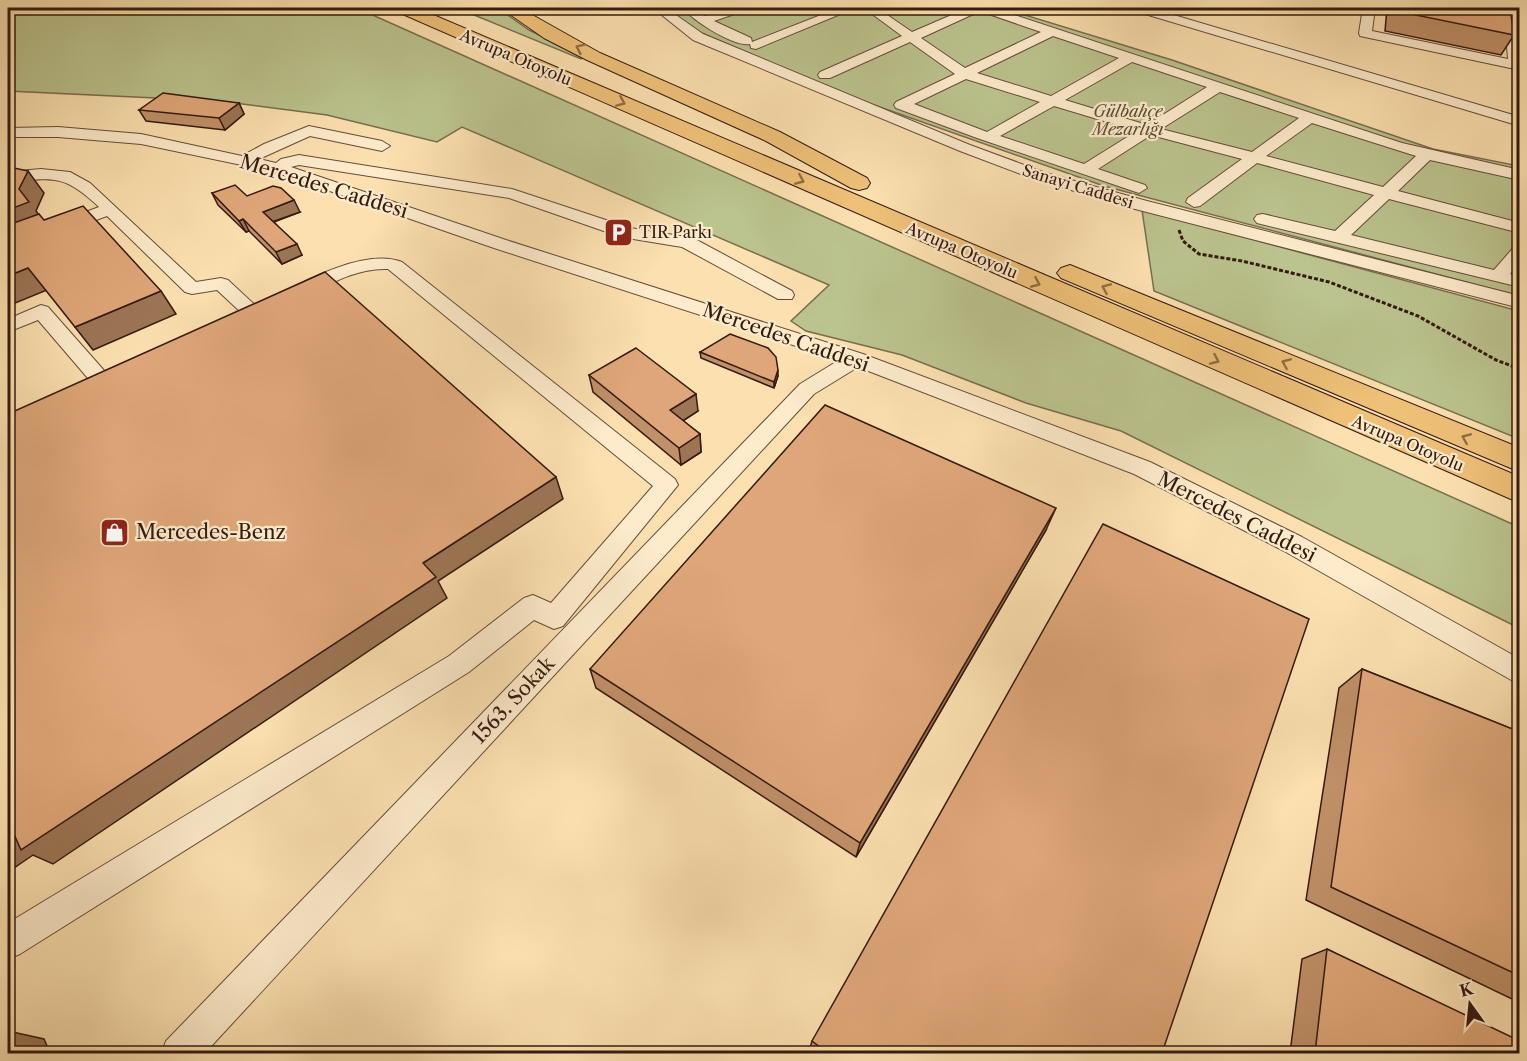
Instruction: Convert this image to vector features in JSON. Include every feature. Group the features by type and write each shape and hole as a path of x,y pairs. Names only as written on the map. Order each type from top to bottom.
{"highway":[{"name":"Avrupa Otoyolu","path":"437,8 1520,461"},
{"path":"509,8 548,32 826,162 859,183"},
{"name":"Avrupa Otoyolu","path":"404,9 1520,491"}],"street":[{"name":"Sanayi Caddesi","path":"659,8 698,38 974,152 1040,176 1168,201 1520,302"},
{"path":"689,8 704,21 756,45 901,105 1168,201 1194,202 1216,208"},
{"path":"704,21 739,8"},
{"path":"756,45 849,8"},
{"path":"870,8 964,74 1051,102 1384,194 1520,228"},
{"path":"825,75 977,8"},
{"path":"982,8 1426,155 1520,175"},
{"path":"1139,8 1520,122"},
{"path":"1369,8 1365,33 1515,65 1513,11"},
{"path":"901,105 1053,31"},
{"path":"988,137 1131,57"},
{"path":"1084,170 1219,86"},
{"path":"1194,202 1310,117"},
{"path":"246,160 269,147 309,131 382,146"},
{"name":"Mercedes Caddesi","path":"8,133 49,132 141,139 279,168 500,244 856,359 1142,468 1293,544 1520,673"},
{"path":"1338,238 1426,155"},
{"path":"279,168 287,162 299,160 512,194 627,233 687,242 785,295"},
{"path":"8,177 46,173 65,174 85,185 192,288 221,284 244,319 341,273 374,263 390,263 403,270 667,485 554,618 533,606 459,664 8,942"},
{"path":"8,247 110,209"},
{"path":"1249,216 1520,282"},
{"path":"1498,277 1520,251"},
{"path":"8,326 41,311 105,386"},
{"name":"1563. Sokak","path":"179,1053 807,389 856,359"},
{"path":"83,395 137,370"}],"path":[{"path":"1168,201 1183,241 1199,254 1242,261 1329,282 1418,316 1496,360 1520,369"}],"green space":[{"path":"8,8 357,8 1519,527 1519,628 1121,431 1026,403 902,355 806,331 791,321 829,285 462,127 437,142 327,115 219,101 8,91"},
{"path":"457,8 498,8 529,30 584,57 581,59"},
{"name":"Gülbahçe Mezarlığı","path":"667,8 1002,8 1172,60 1433,149 1519,166 1519,296 1104,186 840,93 688,27"},
{"path":"1142,210 1519,311 1519,439 1154,291"}],"building":[{"path":"1396,8 1510,8 1514,35 1396,11"},
{"path":"163,93 239,103 219,118 139,110"},
{"path":"8,169 28,171 19,189 29,202 8,210"},
{"path":"235,185 247,196 273,186 281,188 294,200 263,212 297,244 276,252 243,219 239,221 212,193"},
{"path":"83,206 161,291 75,327 28,268 8,276 8,225 39,214 44,220"},
{"path":"325,272 556,477 423,563 436,577 21,850 13,832 8,836 8,414"},
{"path":"730,334 768,348 776,357 778,370 774,382 700,352"},
{"path":"636,348 696,394 670,410 700,434 679,448 589,375"},
{"path":"825,405 1056,508 860,843 590,669"},
{"path":"1103,524 1309,619 1162,1053 828,1053 812,1041"},
{"path":"1362,669 1520,732 1520,976 1331,887"},
{"path":"1327,949 1520,1041 1520,1053 1315,1053"},
{"path":"8,1031 16,1053 8,1053"}],"place":[{"name":"TIR Parkı","path":"618,232"},
{"name":"Mercedes-Benz","path":"115,532"}]}
